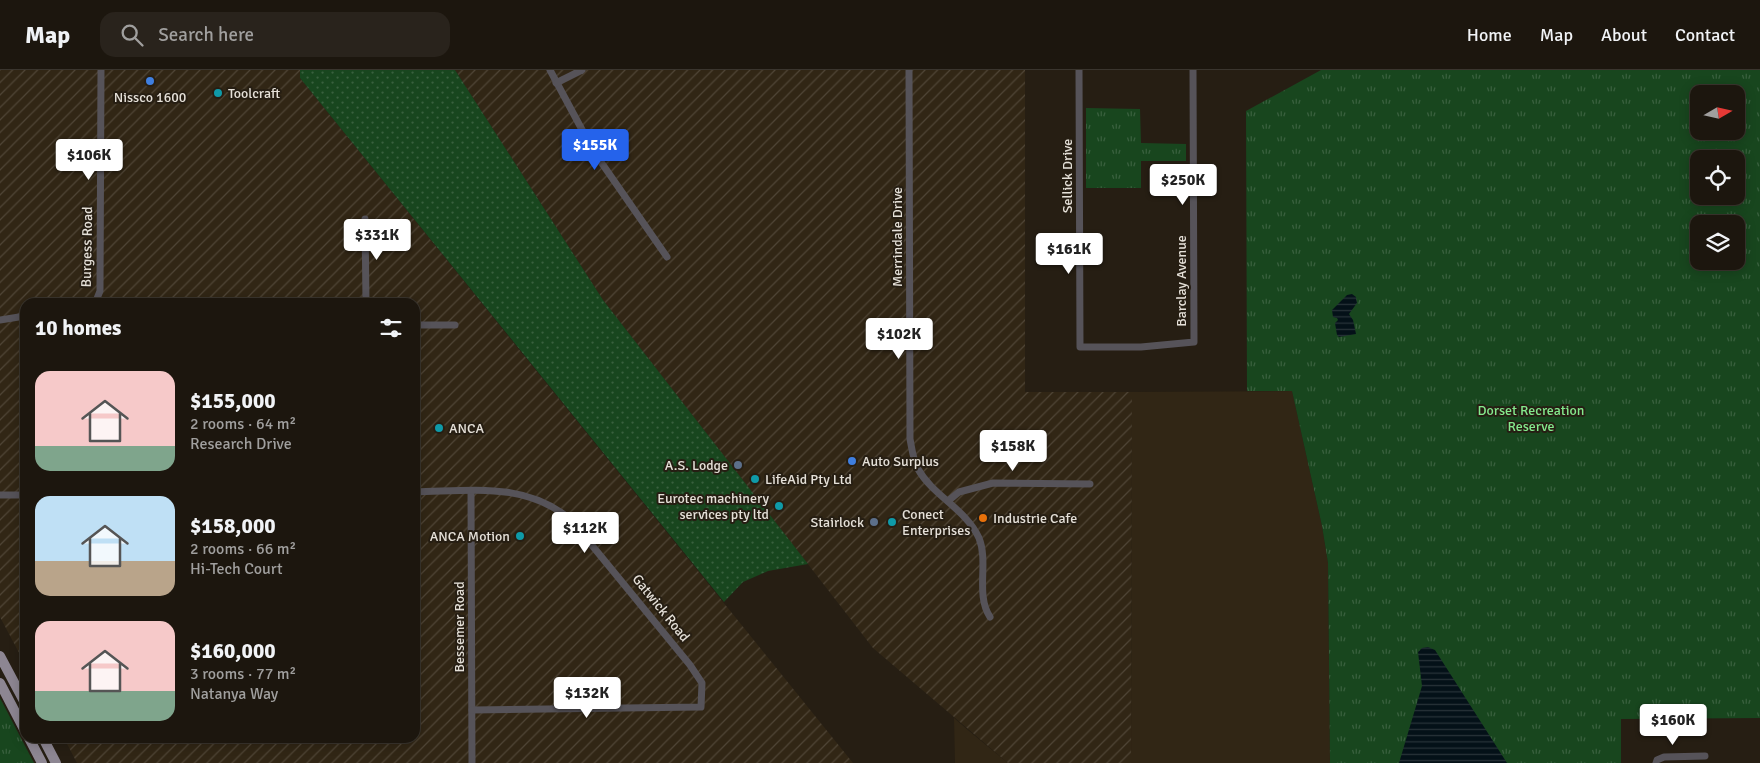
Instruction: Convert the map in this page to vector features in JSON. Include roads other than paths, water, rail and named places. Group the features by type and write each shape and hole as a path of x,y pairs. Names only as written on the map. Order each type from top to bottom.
{"main road":[{"path":"1,661 20,694"},
{"path":"0,683 20,721"},
{"path":"32,743 42,763"},
{"path":"46,743 56,763"}],"street":[{"name":"Burgess Road","path":"97,298 100,291 100,70"},
{"path":"550,70 594,152 667,257"},
{"path":"556,83 582,70"},
{"name":"Merrindale Drive","path":"909,70 910,439 918,469 967,519 978,537 983,552 984,600 990,617"},
{"name":"Sellick Drive","path":"1079,70 1080,347 1141,347 1194,342"},
{"name":"Barclay Avenue","path":"1193,70 1194,342"},
{"path":"365,219 366,298"},
{"path":"0,320 20,317"},
{"path":"420,325 455,325"},
{"path":"948,501 959,492 993,483 1090,484"},
{"name":"Bessemer Road","path":"471,491 472,763"},
{"name":"Gatwick Road","path":"420,492 511,492 535,498 562,511 690,665 702,683 700,707 472,710"},
{"path":"0,495 20,495"},
{"path":"1656,763 1657,760 1664,757 1705,756"}],"place":[{"name":"Nissco 1600","path":"150,81"},
{"name":"Toolcraft","path":"218,93"},
{"name":"ANCA","path":"439,428"},
{"name":"Auto Surplus","path":"852,461"},
{"name":"A.S. Lodge","path":"738,465"},
{"name":"LifeAid Pty Ltd","path":"755,479"},
{"name":"Eurotec machinery services pty ltd","path":"779,506"},
{"name":"Industrie Cafe","path":"983,518"},
{"name":"Stairlock","path":"874,522"},
{"name":"Conect Enterprises","path":"892,522"},
{"name":"ANCA Motion","path":"520,536"}],"park label":[{"name":"Dorset Recreation Reserve","path":"1531,418"}]}
